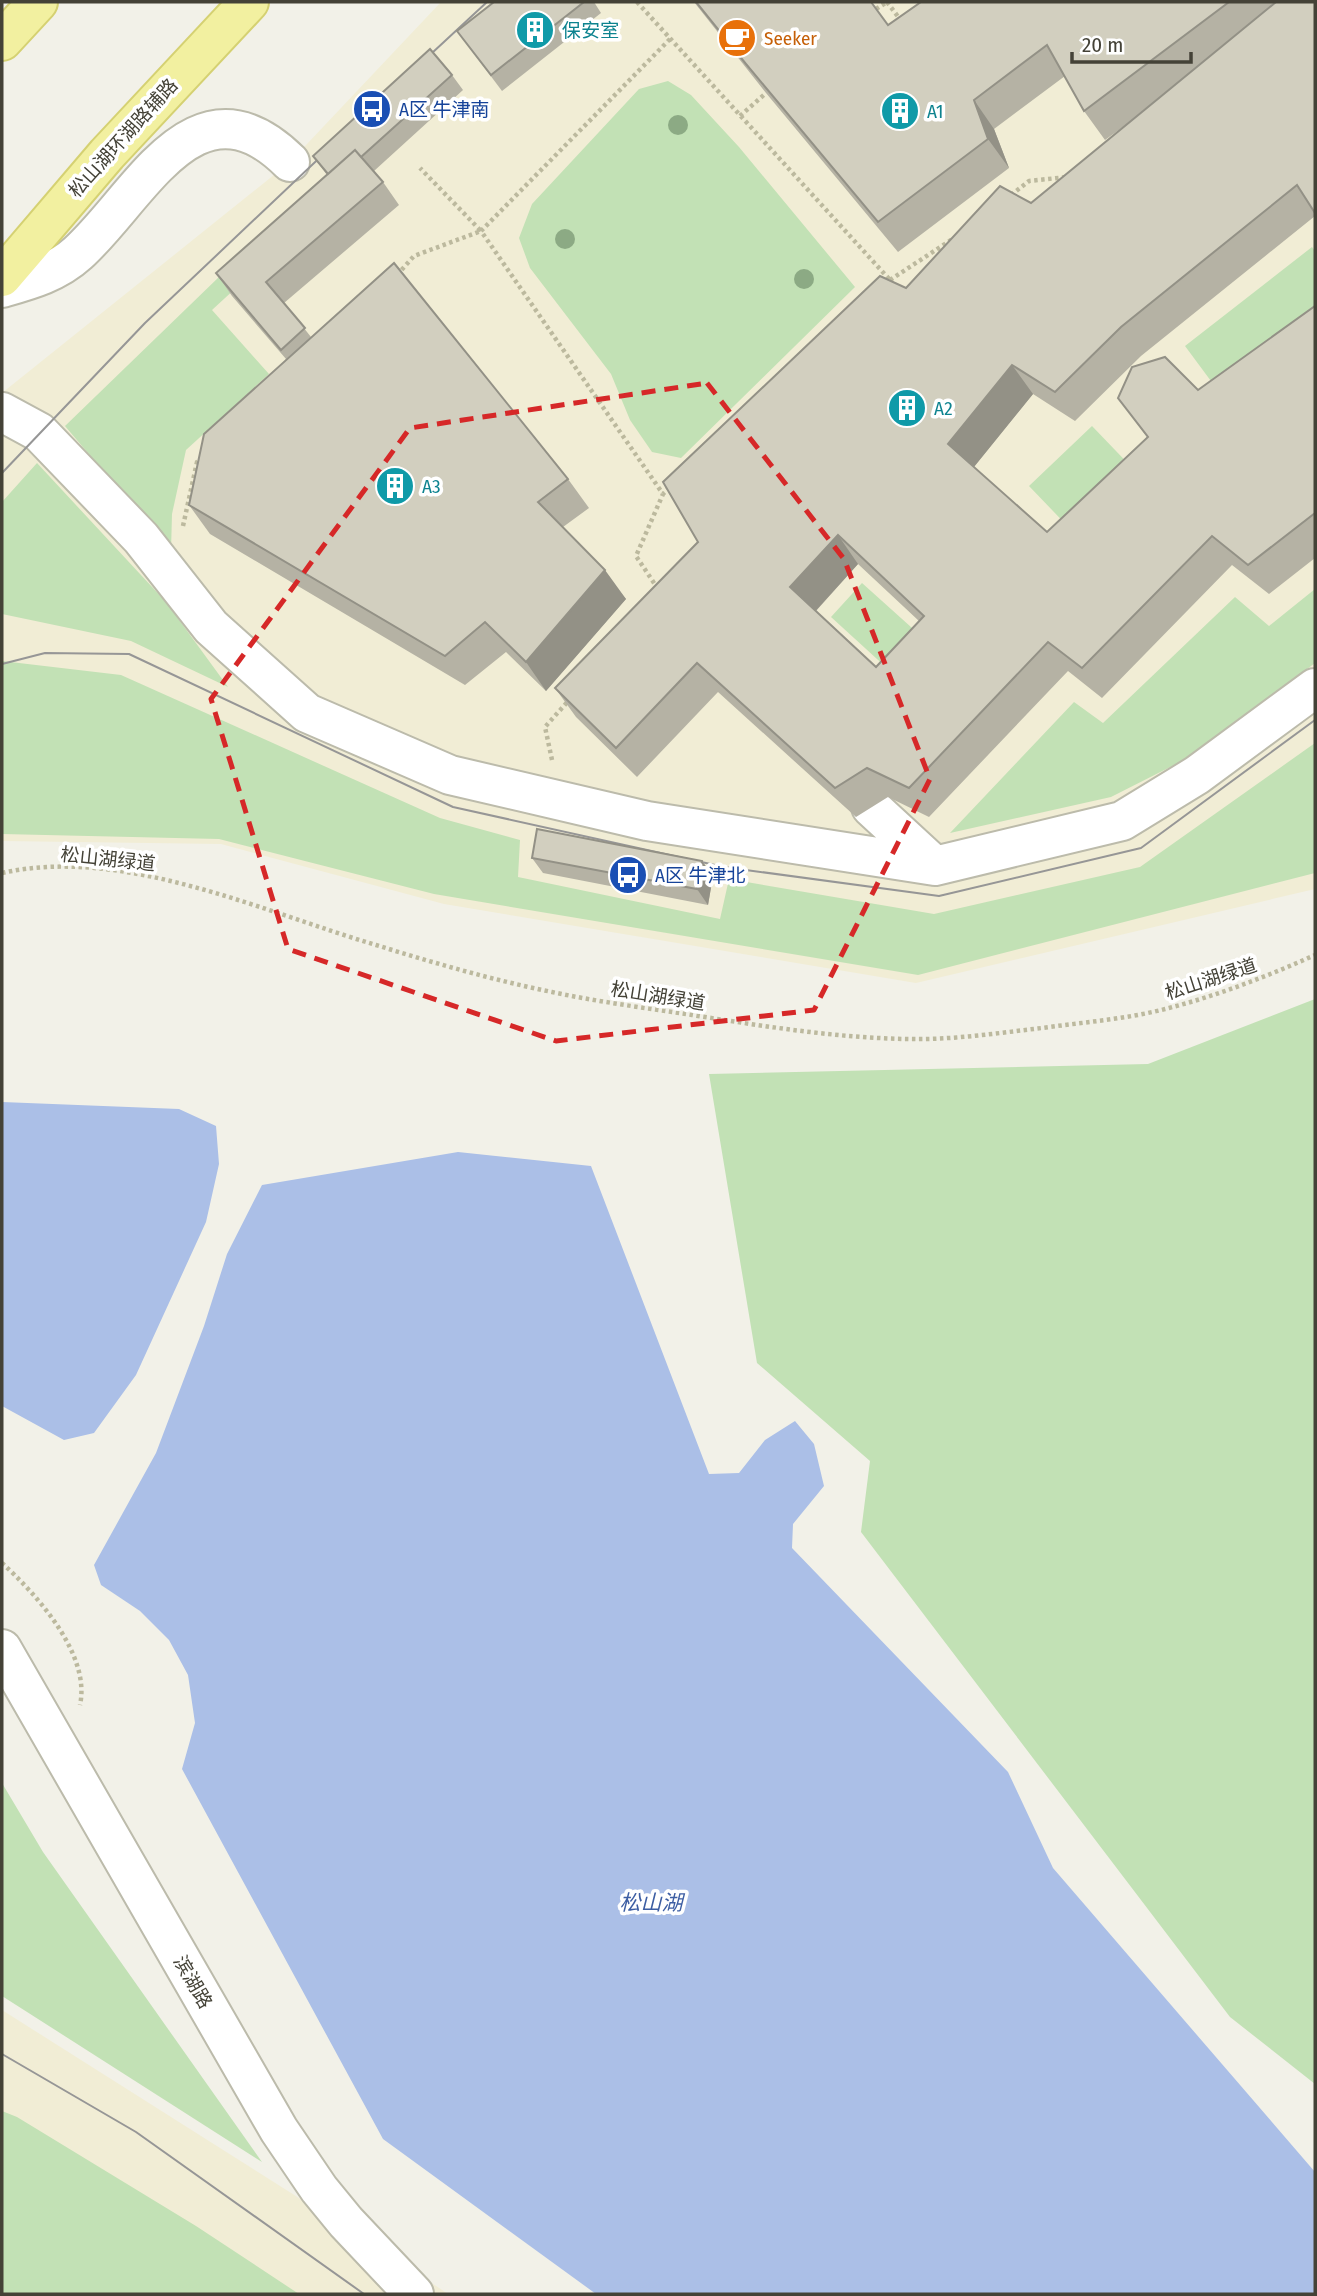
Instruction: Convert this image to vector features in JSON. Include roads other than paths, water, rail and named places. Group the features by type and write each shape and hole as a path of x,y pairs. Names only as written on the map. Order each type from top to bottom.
{"main road":[{"path":"2,41 38,2"},
{"name":"松山湖环湖路辅路","path":"2,277 116,144 249,2"}],"street":[{"path":"2,288 55,270 78,253 105,226 136,186 176,146 194,136 229,128 251,133 272,144 290,162"},
{"path":"2,412 39,432 141,538 211,627 307,713 450,775 647,821 935,866 1122,821 1197,775 1315,688"},
{"path":"871,807 935,866"},
{"name":"滨湖路","path":"2,1649 279,2130 319,2189 346,2222 414,2294"}],"water":[{"path":"2,1102 179,1109 216,1126 219,1164 206,1222 136,1375 94,1433 64,1440 2,1406"},
{"name":"松山湖","path":"458,1152 591,1166 709,1474 739,1473 765,1440 795,1421 814,1444 824,1486 793,1524 792,1548 1008,1772 1053,1868 1315,2172 1315,2294 596,2294 383,2139 182,1769 195,1723 188,1675 169,1640 140,1611 101,1585 94,1565 156,1453 204,1326 227,1254 262,1185"}],"tram line":[{"path":"418,66 487,2"},
{"path":"2,473 145,323 331,147"},
{"path":"2,664 45,653 129,654 453,807 724,867 939,896 1141,848 1315,720"},
{"path":"2,2054 136,2132 364,2294"}],"place":[{"name":"保安室","path":"535,30"},
{"name":"Seeker","path":"737,38"},
{"name":"A区 牛津南","path":"372,109"},
{"name":"A1","path":"900,111"},
{"name":"A2","path":"907,408"},
{"name":"A3","path":"395,486"},
{"name":"A区 牛津北","path":"628,875"}]}
